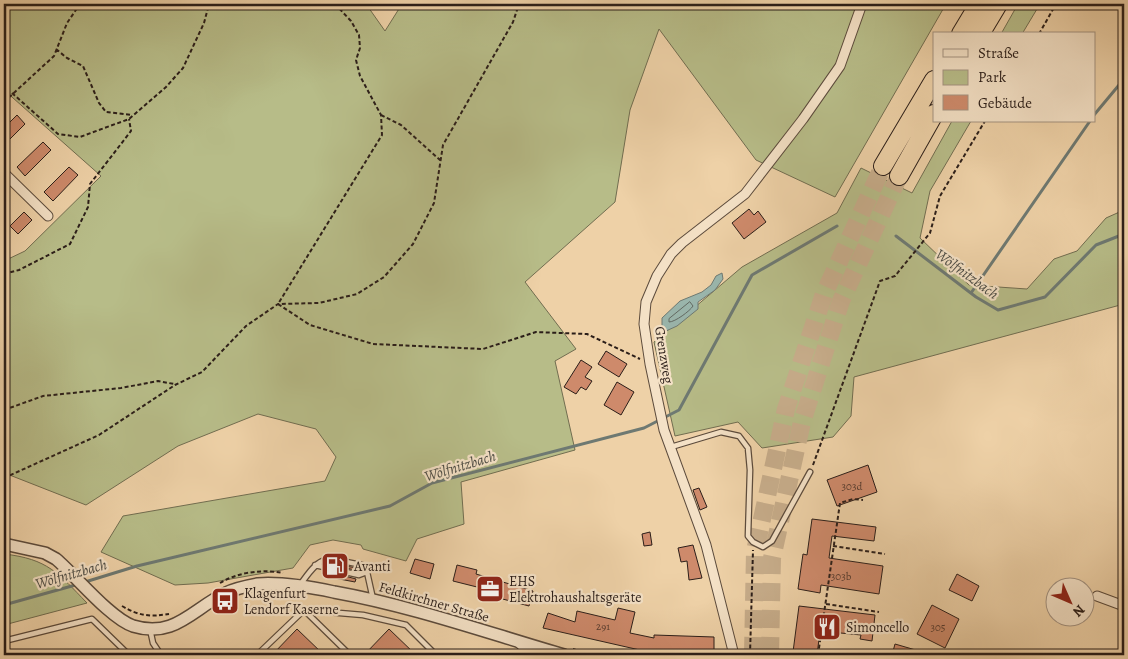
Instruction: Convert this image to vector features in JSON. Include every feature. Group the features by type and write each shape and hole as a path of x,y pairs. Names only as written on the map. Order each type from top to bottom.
{"highway":[{"path":"962,32 979,4"},
{"path":"981,32 998,4"},
{"path":"882,166 933,82"},
{"path":"899,176 933,116"}],"street":[{"name":"Grenzweg","path":"734,655 706,545 664,430 650,364 644,324 646,302 656,276 682,243 745,194 803,119 840,66 862,4"},
{"path":"4,173 48,216"},
{"name":"Feldkirchner Straße","path":"4,544 45,553 72,573 117,616 132,625 150,629 170,627 188,618 224,594 243,586 261,584 299,586 373,600 564,655"},
{"path":"1097,596 1124,606"}],"lane":[{"path":"670,448 721,432 739,436 748,448 750,470 748,536 753,542 763,547 772,541 810,472"},
{"path":"299,586 314,565 326,559 362,565 367,572 373,600"},
{"path":"314,565 359,575 367,572"},
{"path":"304,610 350,655"},
{"path":"257,655 304,610 363,616 406,625 436,655"},
{"path":"4,641 92,619 129,655"},
{"path":"150,629 154,644 161,655"},
{"path":"514,640 529,655"}],"path":[{"path":"4,102 54,56 67,23 80,4"},
{"path":"12,93 58,134 80,137 129,118 166,87 183,68 204,23 209,4"},
{"path":"4,478 99,435 175,384 202,372 246,326 278,304 382,135 381,115 360,76 356,60 360,48 359,35 351,21 335,4"},
{"path":"278,304 318,303 357,294 384,277 413,244 434,203 443,145 513,22 519,4"},
{"path":"1040,32 1056,4"},
{"path":"56,49 83,66 99,103 106,112 132,116"},
{"path":"381,115 401,126 440,160"},
{"path":"4,274 19,270 70,244 88,207 90,184 131,131 129,118"},
{"path":"810,472 880,281 895,276 930,233 940,196 984,122"},
{"path":"278,304 310,326 373,344 483,349 536,332 587,334 626,350 650,364"},
{"path":"4,410 43,396 121,388 158,381 175,384"},
{"path":"818,655 840,503 853,499 863,500"},
{"path":"750,655 753,542"},
{"path":"833,546 885,554"},
{"path":"826,604 879,612"}],"green space":[{"path":"4,4 366,4 385,31 402,4 946,4 835,197 756,160 659,29 630,110 615,202 525,282 576,349 555,361 575,450 461,482 464,524 417,539 406,561 363,549 361,545 333,540 310,545 293,568 208,583 175,585 101,552 123,516 325,481 336,457 316,429 258,414 178,446 86,505 7,474 4,475 4,261 25,251 101,176 4,90"},
{"path":"1018,4 1040,4 1023,32 1002,32"},
{"path":"951,122 970,122 930,191 920,238 969,285 1027,289 1054,259 1077,251 1106,218 1124,210 1124,304 854,377 851,416 833,437 762,448 738,422 675,436 654,342 742,267 837,213 861,168 912,193"},
{"path":"4,554 19,556 51,569 87,603 4,625"}],"water":[{"path":"722,273 723,279 715,290 698,302 698,309 677,326 666,331 662,326 662,318 680,301 702,292 711,285 716,276"}],"building":[{"path":"17,115 25,124 4,145 4,128"},
{"path":"43,142 51,150 25,176 17,167"},
{"path":"69,167 78,175 53,201 44,192"},
{"path":"749,209 754,215 758,211 766,222 744,239 732,223"},
{"path":"24,212 32,220 18,234 10,226"},
{"path":"606,351 627,364 619,377 598,364"},
{"path":"581,360 592,367 585,377 592,381 586,390 581,387 576,394 564,387"},
{"path":"617,382 634,392 621,415 604,405"},
{"path":"868,465 877,492 837,506 827,480"},
{"path":"699,488 707,507 700,510 693,490"},
{"path":"812,519 876,527 874,541 832,536 829,558 883,566 879,594 821,585 820,593 798,589 803,554 807,555"},
{"path":"650,532 652,545 644,546 642,534"},
{"path":"693,545 702,578 689,580 687,561 681,562 678,548"},
{"path":"415,559 434,564 430,579 410,573"},
{"path":"331,564 358,568 358,571"},
{"path":"457,565 477,570 476,574 533,591 529,606 480,593 481,588 453,581"},
{"path":"330,572 356,579 355,582 329,577"},
{"path":"957,574 979,586 972,601 949,590"},
{"path":"932,605 959,619 945,648 917,634"},
{"path":"799,606 875,615 872,641 860,639 861,635 820,631 817,655 793,652"},
{"path":"618,608 635,612 630,633 654,638 654,635 714,637 714,655 653,655 653,653 543,628 548,613 575,622 577,611 615,620"},
{"path":"297,629 324,655 272,655"},
{"path":"389,629 416,655 364,655"},
{"path":"895,644 926,653 926,655 892,655"}],"waterway":[{"path":"1096,113 1124,79"},
{"path":"971,293 1089,122"},
{"name":"Wölfnitzbach","path":"85,582 137,566 390,506 432,483 644,428 679,410 752,275 837,226"},
{"name":"Wölfnitzbach","path":"896,236 976,297 998,310 1045,297 1096,245 1124,234"},
{"name":"Wölfnitzbach","path":"4,605 79,584"}],"tunnel":[{"path":"753,655 755,551 786,409 824,294 883,166"},
{"path":"770,655 772,558 802,422 841,301 899,176"}],"place":[{"name":"Avanti","path":"335,566"},
{"name":"EHS Elektrohaushaltsgeräte","path":"490,589"},
{"name":"Klagenfurt Lendorf Kaserne","path":"225,601"},
{"name":"Simoncello","path":"827,627"}]}
